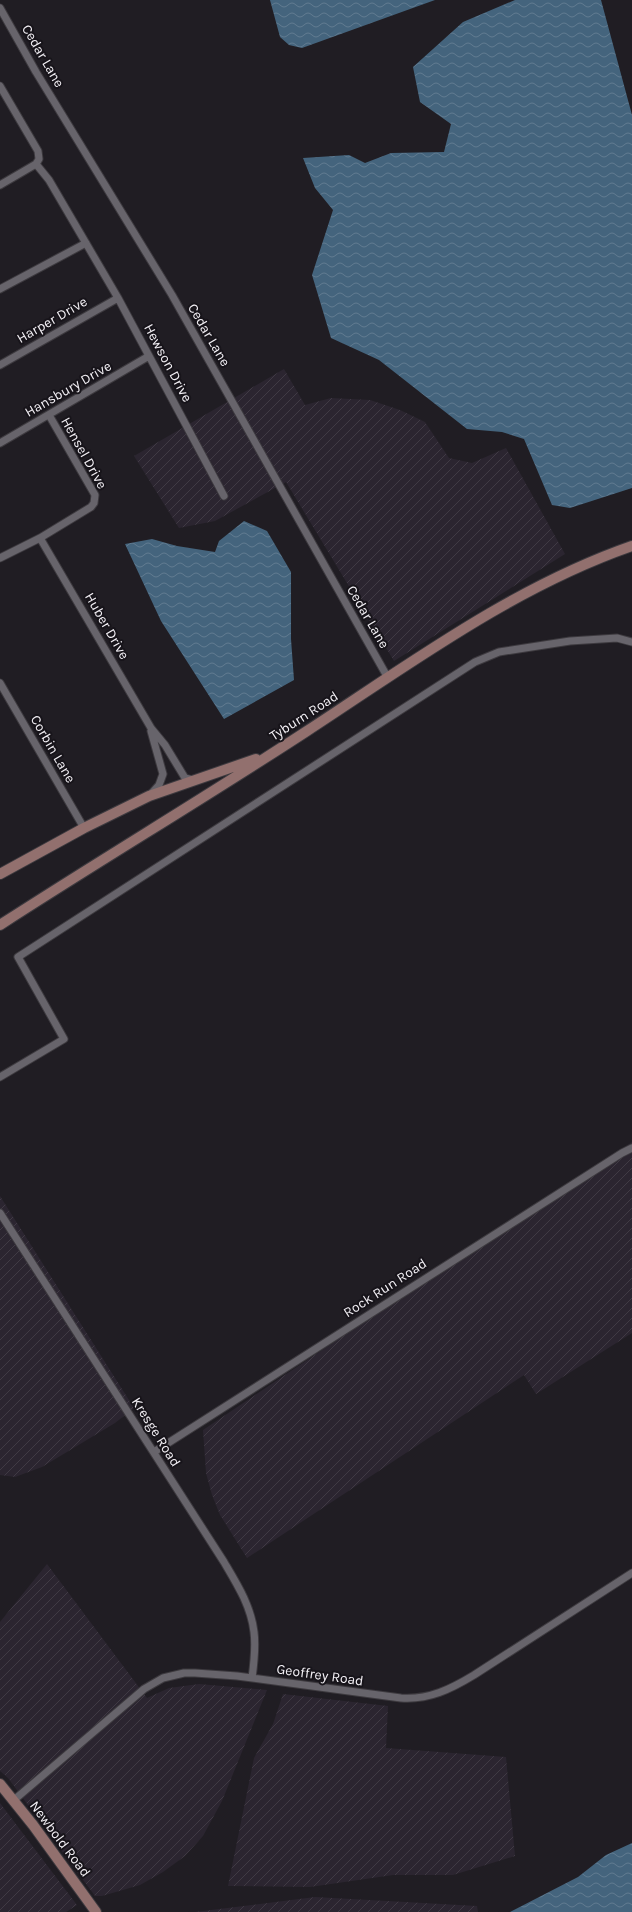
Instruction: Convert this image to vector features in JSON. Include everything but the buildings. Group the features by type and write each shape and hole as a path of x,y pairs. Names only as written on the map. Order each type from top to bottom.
{"main road":[{"name":"Tyburn Road","path":"0,925 84,870 271,754 469,626 529,591 578,568 632,546"},
{"path":"0,874 84,828 149,796 271,754"},
{"name":"Newbold Road","path":"0,1784 62,1862 96,1912"}],"street":[{"name":"Cedar Lane","path":"0,8 36,72 172,296 388,678"},
{"path":"0,86 38,151 39,159 36,164 0,185"},
{"name":"Hewson Drive","path":"36,164 49,180 118,298 224,496"},
{"path":"0,289 86,243"},
{"name":"Harper Drive","path":"0,365 118,298"},
{"name":"Hansbury Drive","path":"0,442 149,356"},
{"name":"Hensel Drive","path":"40,538 91,507 94,503 95,494 49,415"},
{"path":"0,558 40,538"},
{"name":"Huber Drive","path":"40,538 151,728 165,745 184,778 196,779"},
{"path":"0,1077 64,1039 18,957 475,662 499,652 570,641 617,638 632,642"},
{"name":"Corbin Lane","path":"0,683 84,828"},
{"name":"Huber Drive","path":"149,796 159,785 162,774 151,728"},
{"name":"Rock Run Road","path":"154,1452 632,1148"},
{"name":"Kresge Road","path":"0,1213 225,1564 248,1607 254,1632 252,1678"},
{"name":"Geoffrey Road","path":"14,1800 50,1767 144,1689 163,1678 184,1673 252,1678 401,1698 414,1699 431,1696 455,1687 632,1573"}],"shaded area":[{"path":"284,369 305,405 331,398 370,400 400,410 425,422 449,458 472,463 506,448 565,554 394,661 286,482 215,521 179,528 134,456"},
{"path":"632,1142 632,1333 536,1394 524,1375 247,1558 220,1515 212,1495 206,1473 203,1430"},
{"path":"0,1196 134,1408 115,1423 42,1467 15,1477 0,1475"},
{"path":"47,1564 147,1698 169,1688 199,1684 267,1690 222,1801 203,1836 185,1856 163,1872 140,1885 102,1896 95,1896 8,1778 0,1771 0,1622"},
{"path":"283,1694 388,1706 386,1748 506,1757 515,1856 453,1875 393,1875 310,1887 228,1886 254,1758 273,1724"},
{"path":"0,1803 77,1905 66,1912 0,1912"},
{"path":"315,1897 477,1906 478,1912 195,1912"}],"water":[{"path":"270,0 435,0 302,48 289,45 280,37"},
{"path":"515,0 601,0 632,115 632,488 570,508 552,505 524,439 502,432 467,429 379,360 331,338 312,275 333,210 315,188 303,158 349,155 365,163 391,153 444,152 451,124 420,102 413,67 463,22"},
{"path":"244,521 267,531 291,572 291,639 294,680 224,719 161,621 125,544 152,539 177,546 215,552 219,541"},
{"path":"632,1843 632,1912 510,1912 578,1877 606,1855"}]}
